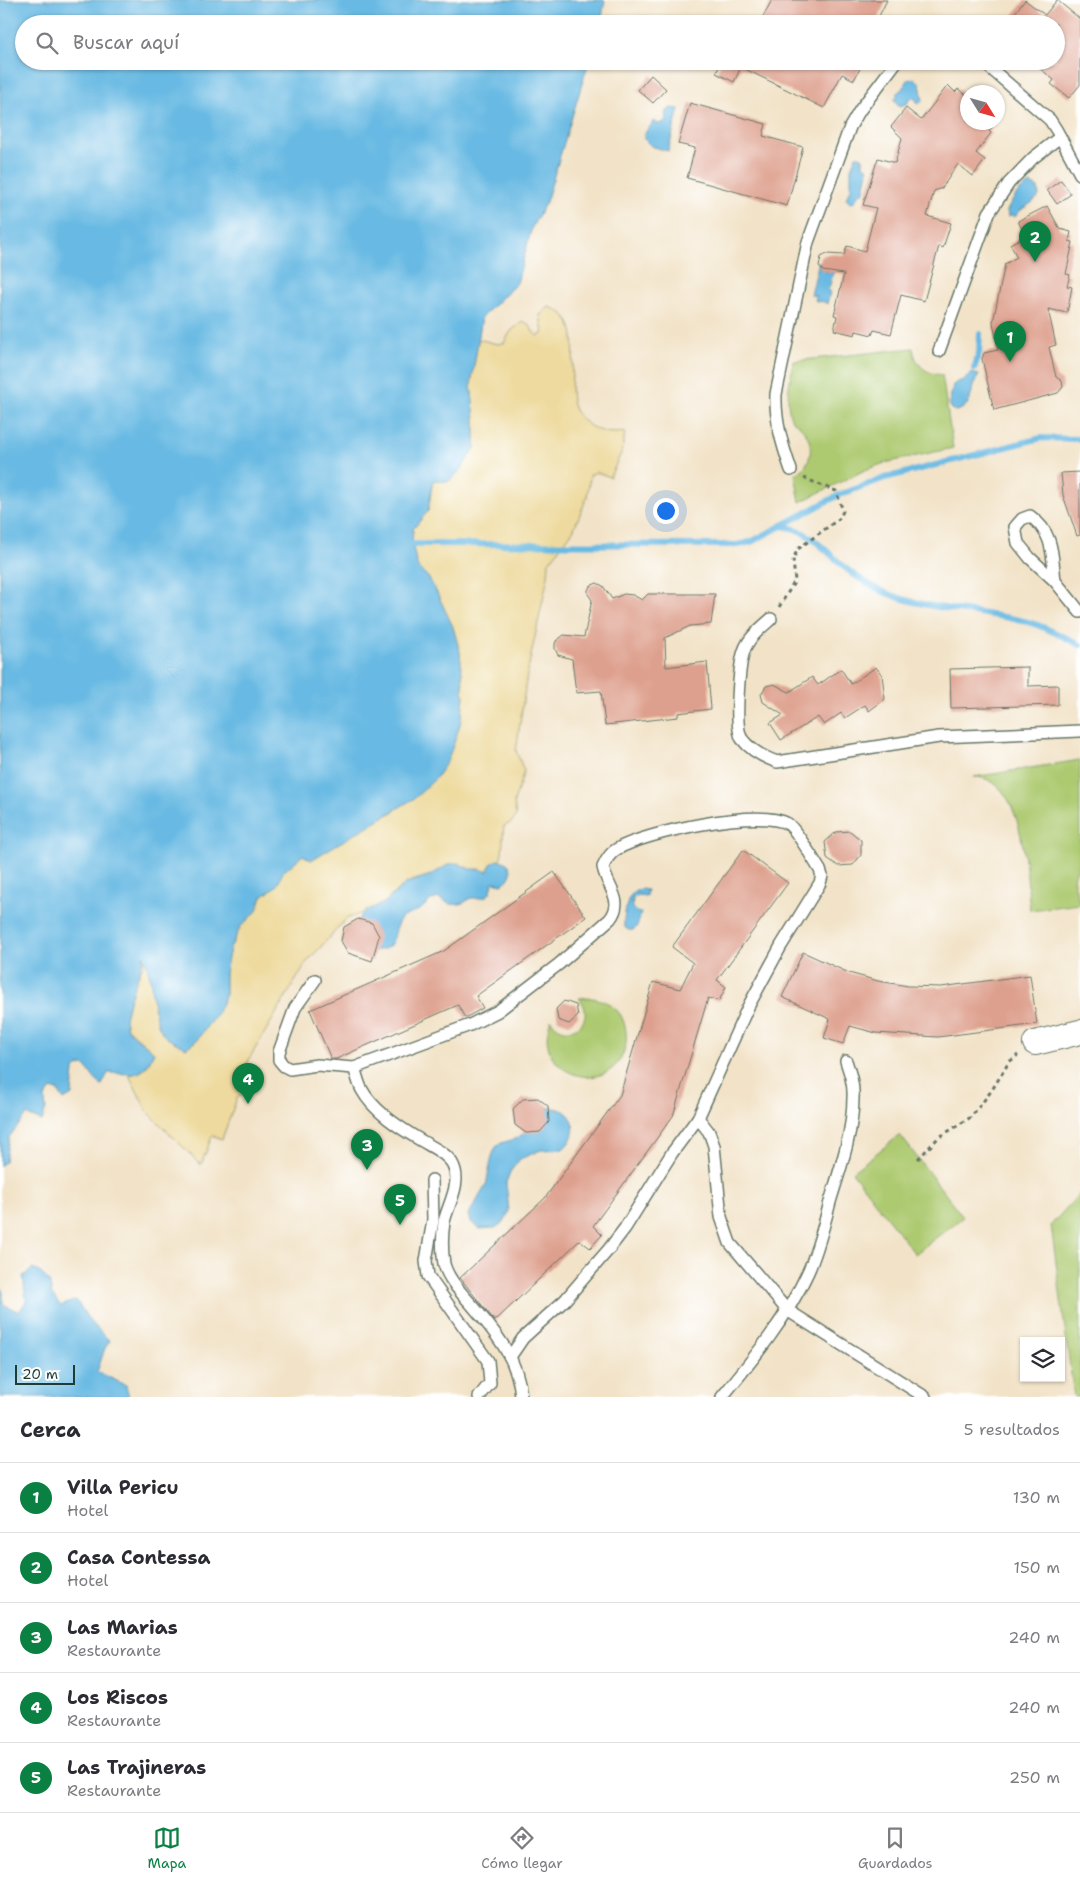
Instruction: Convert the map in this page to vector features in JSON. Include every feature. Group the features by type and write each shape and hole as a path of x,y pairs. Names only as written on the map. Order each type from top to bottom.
{"street":[{"path":"1035,1043 1080,1032"}],"lane":[{"path":"791,470 780,436 776,413 776,394 808,242 846,135 860,110 890,70"},
{"path":"992,70 1054,126 1080,174"},
{"path":"939,351 989,213 1009,183 1033,158 1060,137"},
{"path":"1055,581 1049,539 1041,524 1030,516 1022,519 1015,528 1018,543 1030,558 1055,581 1080,612"},
{"path":"771,619 748,642 743,652 737,725 741,738 757,754 777,762 939,737 1080,731"},
{"path":"316,980 295,1008 279,1052 279,1060 284,1066 290,1068 317,1065 354,1068 470,1025 498,1011 559,964 610,919 617,910 617,901 605,877 603,867 616,850 657,834 707,824 748,818 780,821 789,824 820,870 822,876 820,883 781,946 748,1007 698,1118 672,1153 625,1228 609,1249 565,1300 524,1338 510,1357"},
{"path":"722,1397 759,1352 787,1310 809,1271 848,1138 854,1099 852,1082 846,1061"},
{"path":"354,1068 361,1088 379,1110 412,1136 444,1154 452,1162 456,1172 456,1182 444,1222 442,1245 445,1266 460,1292 492,1328 510,1357 520,1382 521,1397"},
{"path":"698,1118 709,1132 714,1146 721,1217 730,1243 787,1310 925,1397"},
{"path":"432,1180 433,1220 426,1261 428,1276 488,1361 490,1383 479,1397"}],"path":[{"path":"771,619 794,581 793,559 798,549 840,518 843,511 836,491 809,481 791,470"},
{"path":"918,1159 938,1138 972,1117 992,1090 1009,1062 1035,1043"}],"green space":[{"path":"913,348 916,359 922,367 931,373 942,375 953,448 885,463 865,470 800,502 795,475 807,463 810,456 810,448 805,432 792,421 788,406 794,361"},
{"path":"1080,760 1080,862 1073,879 1080,904 1030,910 1024,853 1020,830 1013,810 1004,793 991,781 974,777"},
{"path":"579,998 602,1000 616,1009 624,1022 626,1031 625,1048 617,1064 604,1074 589,1077 574,1074 561,1067 551,1055 547,1039 551,1020 557,1027 565,1030 572,1030 578,1027 585,1015 584,1007"},
{"path":"900,1135 963,1217 915,1254 852,1172"},
{"path":"1080,1193 1080,1397 1074,1397 1051,1225"}],"sand":[{"path":"549,307 561,313 569,322 573,334 571,389 573,405 577,413 585,422 600,431 625,432 622,451 610,477 596,472 590,475 587,497 573,531 549,562 548,576 527,674 516,751 524,771 514,802 516,816 512,822 504,826 500,860 491,864 486,871 470,870 458,863 431,875 410,881 378,907 346,919 306,963 249,1059 244,1074 245,1092 237,1098 222,1139 212,1136 201,1165 147,1111 129,1075 143,1070 150,1062 154,1052 127,1028 125,1018 133,987 144,964 143,953 163,1034 225,996 225,973 230,948 241,926 256,912 262,897 277,885 282,872 303,855 311,860 372,822 394,812 454,743 461,721 464,697 460,652 453,627 436,591 428,577 418,568 412,544 413,529 428,511 433,480 475,448 475,419 471,385 478,339 497,344 504,343 511,331 522,322 529,324 533,332 538,336 543,333 540,315"}],"water":[{"path":"0,0 605,0 602,15 15,15 15,70 586,70 546,202 532,227 517,283 482,317 471,385 475,419 475,448 461,470 448,482 433,480 428,511 413,529 412,544 418,568 428,577 436,591 453,627 460,652 464,697 461,721 447,762 435,779 415,798 311,860 303,855 283,872 277,885 262,897 256,912 241,926 230,948 225,973 225,996 218,1012 196,1041 186,1048 167,1038 159,1026 147,964 143,955 125,1021 129,1031 154,1052 145,1068 132,1074 108,1073 102,1085 96,1081 84,1065 78,1066 74,1070 72,1095 64,1100 58,1091 51,1089 45,1097 46,1109 42,1121 27,1115 9,1137 5,1161 0,1166"},
{"path":"914,78 920,83 923,101 918,104 916,99 910,98 907,104 899,106 894,99 898,96 896,94 908,80"},
{"path":"671,108 679,109 668,151 651,146 644,139 644,136 653,121 658,124 663,123 667,118 666,112"},
{"path":"856,156 863,158 863,165 867,167 868,171 864,191 857,196 855,202 850,203 846,198 851,189 851,168"},
{"path":"1030,184 1038,188 1039,196 1015,217 1012,215 1008,217 1007,211 1013,200 1022,189"},
{"path":"819,261 820,267 823,270 828,272 834,271 828,291 830,292 827,304 822,301 818,302 815,300 816,296 811,295"},
{"path":"970,373 979,375 973,385 969,402 964,408 956,411 949,404 953,385 964,380"},
{"path":"497,860 506,863 511,869 511,873 506,881 502,884 493,882 491,891 487,896 470,898 462,904 452,904 439,898 431,900 421,909 401,918 393,940 387,948 372,950 356,922 365,911 384,903 405,884 431,875 449,864 458,863 470,869 481,869 487,872 491,864"},
{"path":"641,889 647,890 646,896 638,895 633,898 632,907 635,911 641,913 639,922 634,929 629,930 625,927 624,923 629,898 634,892"},
{"path":"548,1108 564,1111 570,1116 574,1128 569,1143 563,1149 541,1150 520,1159 510,1172 506,1183 509,1211 505,1221 495,1228 480,1229 471,1222 469,1214 486,1185 492,1156 496,1147 501,1143 518,1138"},
{"path":"33,1269 41,1273 49,1281 52,1295 61,1306 76,1300 89,1320 110,1341 105,1348 97,1372 126,1385 129,1397 0,1397 0,1287 3,1292 3,1304 19,1312 26,1301 23,1276"}],"building":[{"path":"772,0 887,0 880,15 764,15"},
{"path":"1025,0 1045,15 1013,15"},
{"path":"1057,0 1080,19 1080,85 1069,98 1051,84 1054,80 1042,70 1065,70 1065,15 1045,15"},
{"path":"718,70 740,70 734,82 716,73"},
{"path":"747,70 859,70 854,80 842,74 824,108"},
{"path":"651,75 666,89 653,103 638,90"},
{"path":"948,85 955,92 958,89 960,90 960,130 990,130 991,133 976,153 985,160 973,176 958,164 942,188 934,191 927,216 951,223 943,248 939,246 924,301 901,295 891,334 874,330 872,335 856,331 855,335 834,330 837,316 834,315 844,274 823,271 819,267 821,257 827,254 844,255 847,246 865,251 876,208 863,205 878,158 895,163 902,138 891,127 906,108 921,120"},
{"path":"690,103 766,124 763,136 803,147 787,206 687,178 695,148 678,144"},
{"path":"1061,180 1071,194 1057,204 1047,190"},
{"path":"1047,206 1060,229 1071,232 1069,241 1073,242 1066,274 1070,275 1067,286 1072,287 1067,313 1048,309 1056,345 1049,347 1056,377 1062,381 1063,387 1058,393 994,410 982,359 984,353 998,350 993,322 1005,264 1017,257 1010,244 1025,236 1018,221"},
{"path":"1080,472 1080,535 1077,536 1063,495 1061,473"},
{"path":"597,583 603,586 612,599 624,594 633,595 642,600 648,594 715,594 711,624 690,626 665,638 666,667 707,662 711,709 678,713 678,717 605,725 601,691 576,693 572,659 558,655 555,644 564,635 584,637 592,600 588,590 590,586"},
{"path":"876,667 882,675 885,699 869,711 865,705 845,718 841,713 824,725 818,717 781,740 770,723 783,715 763,702 761,694 766,686 774,684 789,692 812,677 818,685 841,669 851,684"},
{"path":"1028,667 1028,686 1058,685 1058,705 951,708 950,669"},
{"path":"850,831 861,840 861,855 853,865 838,866 827,858 825,842 836,832"},
{"path":"743,850 788,883 717,980 726,987 719,1001 708,998 673,1116 593,1226 602,1235 590,1248 580,1240 495,1321 460,1278 545,1198 620,1095 653,982 680,989 693,963 672,947"},
{"path":"554,872 586,917 476,996 483,1008 465,1018 458,1005 336,1059 331,1059 310,1010 444,951"},
{"path":"358,919 372,923 379,936 372,961 348,953 341,941 344,927"},
{"path":"803,952 849,973 878,981 908,986 941,987 1030,975 1037,1024 938,1037 876,1033 850,1026 843,1044 824,1038 830,1019 782,997"},
{"path":"564,1001 576,1005 578,1016 569,1024 558,1020 556,1009"},
{"path":"538,1098 548,1106 549,1122 540,1132 526,1133 515,1125 513,1109 523,1099"}],"waterway":[{"path":"974,369 979,353 980,334"},
{"path":"412,544 737,545 751,542 839,495 885,478 1041,438 1080,439"},
{"path":"781,526 802,532 820,544 853,574 886,593 938,607 1028,622 1048,629 1080,645"}],"place":[{"name":"Casa Contessa","path":"1035,262"},
{"name":"Villa Pericu","path":"1010,362"},
{"name":"Los Riscos","path":"248,1104"},
{"name":"Las Marias","path":"367,1170"},
{"name":"Las Trajineras","path":"400,1225"}]}
